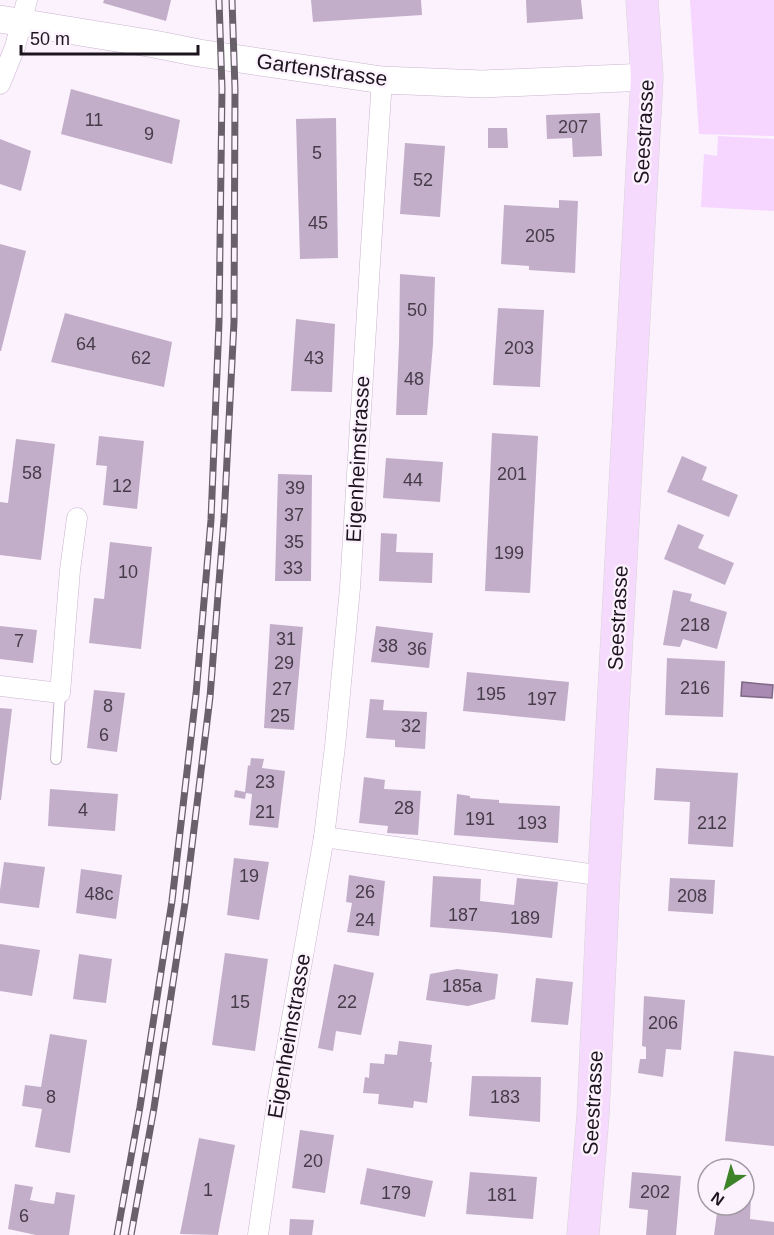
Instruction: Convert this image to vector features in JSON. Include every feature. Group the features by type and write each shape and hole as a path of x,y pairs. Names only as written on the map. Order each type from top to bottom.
{"main road":[{"name":"Seestrasse","path":"583,1235 593,1115 647,77 642,0"}],"street":[{"name":"Gartenstrasse","path":"16,14 199,53 382,80 482,84 647,77"},
{"path":"0,84 15,47 16,14"},
{"name":"Eigenheimstrasse","path":"258,1235 277,1103 324,837 335,746 350,588 382,80"},
{"path":"0,686 60,693 70,570 77,518"},
{"path":"324,837 604,876"}],"lane":[{"path":"56,759 60,693"}],"shaded area":[{"path":"690,0 774,0 774,136 699,134"},
{"path":"718,136 774,139 774,211 701,207 704,154 717,156"},
{"path":"742,682 773,685 772,698 741,696"}],"building":[{"path":"104,0 171,0 166,21 103,3"},
{"path":"311,0 421,0 422,15 313,22"},
{"path":"526,0 581,0 583,19 527,23"},
{"path":"71,89 180,120 172,164 61,134"},
{"path":"600,113 602,156 573,157 572,138 547,139 546,115"},
{"path":"336,118 338,258 300,259 296,119"},
{"path":"488,128 507,128 508,148 488,148"},
{"path":"0,139 31,151 21,191 0,184"},
{"path":"405,143 445,146 440,217 400,214"},
{"path":"559,200 578,201 575,273 529,270 529,266 501,264 504,205 559,208"},
{"path":"0,244 26,251 1,351 0,351"},
{"path":"400,274 435,277 433,344 427,415 396,415"},
{"path":"498,308 544,310 540,387 493,385"},
{"path":"65,313 172,342 164,387 51,362"},
{"path":"296,319 335,324 332,392 291,391"},
{"path":"492,433 538,436 530,593 485,591"},
{"path":"99,436 144,441 137,509 103,505 107,466 96,465"},
{"path":"16,439 55,444 41,560 0,555 0,502 8,503"},
{"path":"682,456 707,467 702,480 738,495 729,517 667,492"},
{"path":"386,458 443,462 440,502 383,498"},
{"path":"278,474 312,475 311,581 275,581"},
{"path":"678,524 704,535 698,548 734,563 725,585 664,559"},
{"path":"381,533 397,534 396,552 433,553 432,583 379,581"},
{"path":"110,542 152,547 141,649 89,643 94,598 104,599"},
{"path":"673,590 692,594 690,601 727,612 717,649 683,639 680,647 663,645"},
{"path":"270,624 303,627 294,730 264,728"},
{"path":"0,626 37,630 33,663 0,659"},
{"path":"376,626 433,633 429,668 371,662"},
{"path":"667,658 725,661 723,717 665,715"},
{"path":"467,672 569,682 565,721 463,711"},
{"path":"94,690 125,693 117,752 87,748"},
{"path":"370,699 384,700 383,710 427,712 425,749 395,747 395,740 366,738"},
{"path":"0,708 12,709 1,800 0,800"},
{"path":"251,758 264,759 262,768 285,771 278,828 249,825 252,794 246,793 245,799 234,797 235,790 245,792"},
{"path":"656,768 738,773 733,847 688,844 690,802 654,800"},
{"path":"364,777 385,780 384,789 421,791 418,835 387,833 388,826 359,823"},
{"path":"50,789 118,794 115,831 48,826"},
{"path":"457,794 470,796 470,798 499,800 499,803 560,806 558,843 454,835"},
{"path":"234,858 269,862 259,920 227,915"},
{"path":"4,862 45,867 39,908 0,903"},
{"path":"81,869 122,875 116,919 76,913"},
{"path":"349,875 385,881 379,936 347,932 352,903 346,902"},
{"path":"433,876 481,879 480,901 514,905 517,878 558,882 552,938 430,927"},
{"path":"670,878 715,880 713,914 668,911"},
{"path":"0,944 40,950 32,996 0,991"},
{"path":"225,953 268,959 255,1051 212,1045"},
{"path":"79,954 112,959 106,1003 73,999"},
{"path":"334,964 374,973 361,1035 336,1031 333,1051 318,1048"},
{"path":"457,969 498,974 495,999 468,1006 426,1000 430,974"},
{"path":"536,978 573,982 568,1025 531,1022"},
{"path":"644,996 685,1000 681,1050 666,1049 663,1077 638,1073 640,1059 646,1059 646,1047 642,1046"},
{"path":"50,1034 87,1040 70,1153 35,1147 42,1109 22,1106 25,1085 41,1087"},
{"path":"399,1041 432,1045 427,1103 414,1101 413,1108 378,1104 379,1094 363,1093 365,1077 369,1078 370,1063 384,1064 385,1054 397,1055"},
{"path":"734,1051 774,1056 774,1146 725,1141"},
{"path":"472,1076 541,1077 540,1122 469,1116"},
{"path":"300,1130 334,1135 325,1193 292,1188"},
{"path":"199,1138 235,1145 218,1235 180,1234"},
{"path":"367,1168 433,1181 425,1217 360,1204"},
{"path":"470,1172 537,1177 533,1219 466,1214"},
{"path":"632,1172 681,1176 676,1235 646,1235 648,1210 629,1208"},
{"path":"15,1184 33,1187 30,1200 40,1202 54,1204 56,1192 75,1195 69,1235 36,1235 8,1229"},
{"path":"716,1217 750,1217 750,1219 774,1222 774,1235 714,1235"},
{"path":"290,1219 314,1220 312,1235 289,1235"}],"railway":[{"path":"117,1235 140,1107 172,901 196,694 211,520 219,322 222,88 219,0"},
{"path":"131,1235 154,1108 185,903 210,697 224,519 234,322 235,89 232,0"}]}
